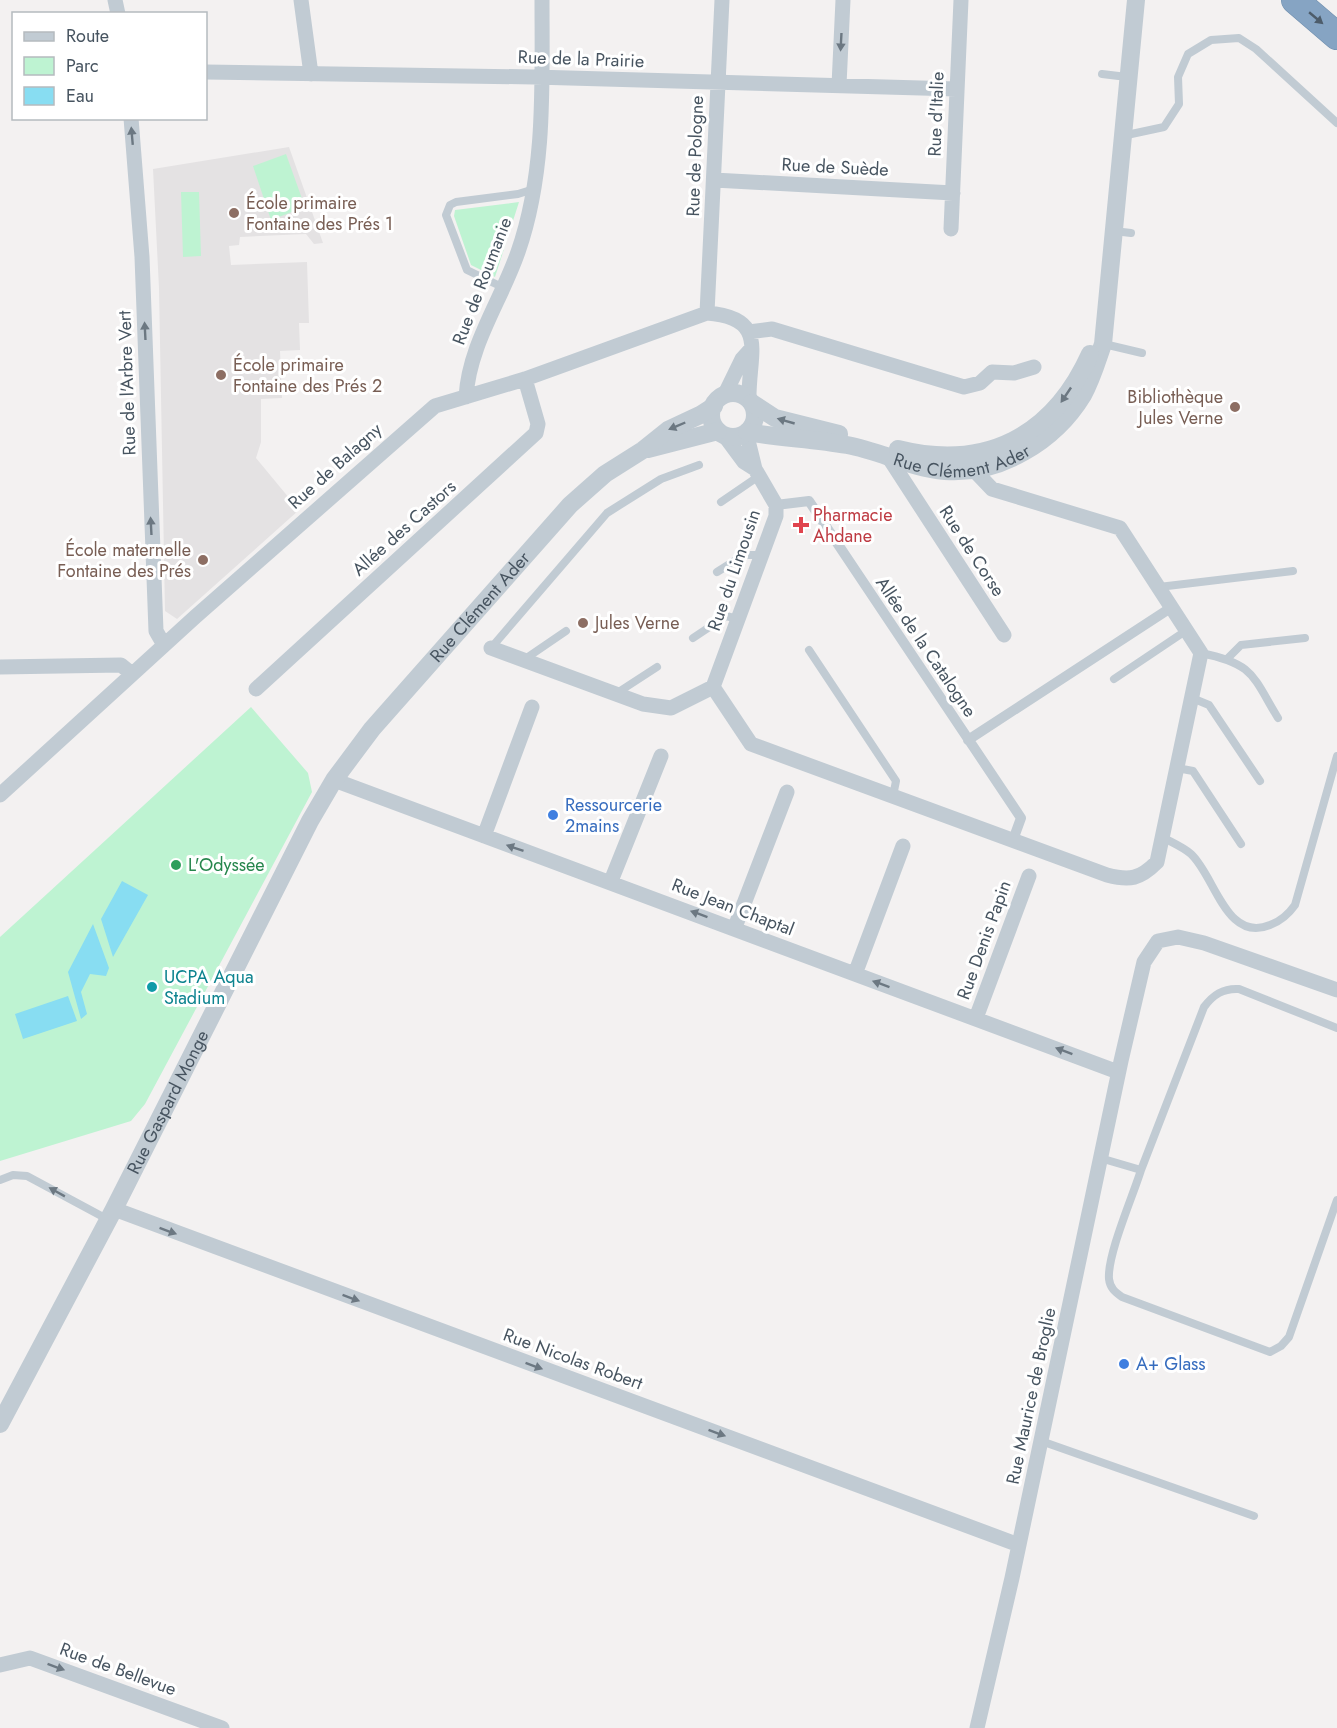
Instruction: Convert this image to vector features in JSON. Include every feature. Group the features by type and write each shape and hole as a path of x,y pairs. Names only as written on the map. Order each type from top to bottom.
{"highway":[{"path":"1295,0 1337,36"}],"street":[{"path":"302,0 312,74"},
{"name":"Rue de Roumanie","path":"466,397 468,374 502,287 518,253 536,188 542,77 542,0"},
{"name":"Rue de Pologne","path":"707,313 722,0"},
{"path":"838,85 843,0"},
{"name":"Rue d'Italie","path":"951,229 961,0"},
{"name":"Rue Clément Ader","path":"751,401 775,418 904,450 972,461 1000,462 1022,453 1062,423 1084,394 1104,335 1122,232 1121,136 1136,0"},
{"name":"Rue de la Prairie","path":"207,72 542,77 956,89"},
{"name":"Rue de l'Arbre Vert","path":"131,120 142,257 156,631 164,645"},
{"name":"Rue de Suède","path":"714,180 953,193"},
{"path":"707,313 735,318 749,332 753,360 749,376 754,421 747,432 736,437 721,433 713,422 719,401 742,359 751,349"},
{"name":"Rue de Balagny","path":"0,795 164,645 414,422 435,406 525,379 707,313"},
{"path":"749,332 772,329 964,387 980,383 992,372 1014,373 1034,367"},
{"name":"Allée des Castors","path":"256,689 536,433 538,424 525,379"},
{"path":"719,401 735,393 751,401"},
{"name":"Rue Clément Ader","path":"334,780 372,729 570,506 605,474 643,450 668,429 700,416 719,401"},
{"name":"Rue Clément Ader","path":"747,432 848,445 889,458 944,471 972,461"},
{"name":"Rue du Limousin","path":"713,687 776,516 777,505 757,473 747,432"},
{"name":"Rue Clément Ader","path":"643,450 721,433"},
{"name":"Rue du Limousin","path":"721,433 746,464 757,473"},
{"name":"Rue de Corse","path":"889,458 1004,635"},
{"path":"491,648 643,704 670,708 713,687 751,744 1013,840 1130,880 1144,875 1157,862 1202,652 1120,528 992,489 972,461"},
{"name":"Allée de la Catalogne","path":"777,505 809,501 1021,818 1013,840"},
{"path":"968,740 1172,607"},
{"path":"0,667 121,665 132,674"},
{"path":"484,836 532,707"},
{"path":"611,881 661,756"},
{"name":"Rue Jean Chaptal","path":"334,780 735,927 1118,1072"},
{"name":"Rue Gaspard Monge","path":"0,1423 111,1214 310,821 334,780"},
{"path":"735,927 787,792"},
{"path":"855,974 903,846"},
{"name":"Rue Denis Papin","path":"976,1018 1029,876"},
{"name":"Rue Maurice de Broglie","path":"977,1728 1020,1545 1118,1072 1144,962 1158,941 1178,937 1204,943 1337,990"},
{"name":"Rue Nicolas Robert","path":"111,1214 1020,1545"},
{"name":"Rue de Bellevue","path":"0,1665 30,1658 222,1728"}],"lane":[{"path":"1121,136 1164,127 1179,104 1178,77 1188,54 1211,40 1239,38 1256,49 1337,123"},
{"path":"1102,74 1127,77"},
{"path":"502,287 467,270 446,215 450,205 456,202 518,194 536,188"},
{"path":"1104,335 1142,353"},
{"path":"491,648 607,513 661,479 699,465"},
{"path":"722,502 757,473"},
{"path":"717,572 744,555 762,555"},
{"path":"1159,587 1293,571"},
{"path":"693,638 726,616 738,619"},
{"path":"1114,679 1187,630"},
{"path":"523,660 566,631"},
{"path":"1228,658 1241,645 1305,638"},
{"path":"809,650 896,781 893,796"},
{"path":"1202,652 1228,658 1250,672 1278,718"},
{"path":"616,694 657,667"},
{"path":"1192,698 1209,705 1260,781"},
{"path":"1162,837 1191,854 1235,921 1248,928 1262,928 1277,922 1295,905 1337,756"},
{"path":"1177,768 1193,771 1241,844"},
{"path":"1337,1028 1239,989 1230,988 1218,993 1204,1007 1141,1170 1113,1258 1109,1279 1113,1291 1122,1297 1270,1352 1281,1346 1289,1337 1337,1200"},
{"path":"1100,1158 1141,1170"},
{"path":"0,1180 13,1175 27,1176 111,1214"},
{"path":"1041,1441 1254,1516"}],"shaded area":[{"path":"289,147 323,243 314,244 306,234 240,237 239,245 229,246 231,265 307,262 309,323 299,323 300,350 280,351 282,398 261,399 261,442 256,458 299,510 177,619 165,611 159,288 153,169"}],"green space":[{"path":"286,154 305,207 271,220 253,166"},
{"path":"181,192 199,192 201,256 183,257"},
{"path":"519,202 495,277 471,265 454,216 455,210"},
{"name":"L'Odyssée","path":"251,707 308,773 312,792 145,1104 131,1121 0,1161 0,937"}],"water":[{"path":"122,881 148,895 113,957 101,919"},
{"path":"93,924 109,968 106,976 90,974 81,992 87,1014 81,1019 68,972"},
{"path":"68,996 77,1021 23,1039 15,1014"}],"place":[{"name":"École primaire Fontaine des Prés 1","path":"234,213"},
{"name":"École primaire Fontaine des Prés 2","path":"221,375"},
{"name":"Bibliothèque Jules Verne","path":"1235,407"},
{"name":"Pharmacie Ahdane","path":"801,525"},
{"name":"École maternelle Fontaine des Prés","path":"203,560"},
{"name":"Jules Verne","path":"583,623"},
{"name":"Ressourcerie 2mains","path":"553,815"},
{"name":"L'Odyssée","path":"176,865"},
{"name":"UCPA Aqua Stadium","path":"152,987"},
{"name":"A+ Glass","path":"1124,1364"}]}
